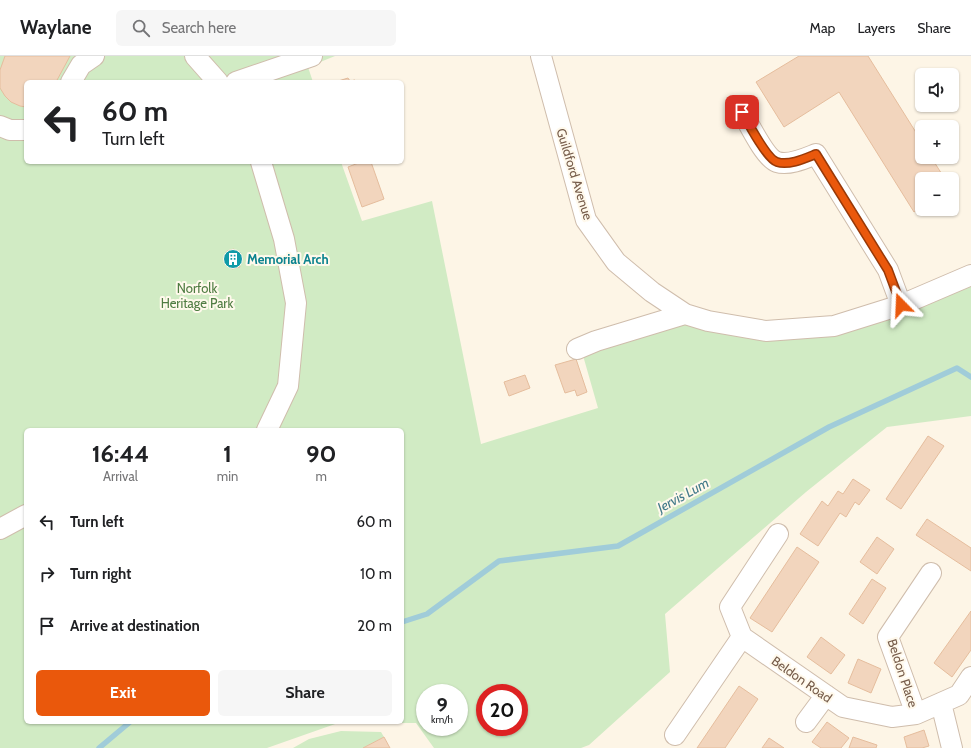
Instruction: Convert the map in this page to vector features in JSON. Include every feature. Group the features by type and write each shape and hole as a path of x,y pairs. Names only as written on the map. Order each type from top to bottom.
{"street":[{"path":"72,80 81,66 94,56"},
{"path":"195,56 216,80"},
{"name":"Guildford Avenue","path":"541,56 586,220 616,262 652,292 685,314 708,321 766,331 834,326 901,305 971,275"},
{"path":"242,80 305,58"},
{"path":"742,112 768,155 777,162 803,159 816,154 888,270 901,305"},
{"path":"0,126 10,130 24,130"},
{"path":"263,164 284,239 296,303 288,386 268,428"},
{"path":"577,349 596,341 685,314"},
{"path":"0,529 24,516"},
{"path":"675,735 742,637 730,607 778,534"},
{"name":"Beldon Place","path":"916,714 888,637 931,573"},
{"name":"Beldon Road","path":"742,637 843,707 892,717 916,714 959,695 971,677"},
{"path":"806,722 826,695"},
{"path":"941,703 952,748"}],"green space":[{"name":"Norfolk Heritage Park","path":"0,56 335,56 308,67 312,80 24,80 24,164 342,164 362,221 432,201 481,444 598,408 582,352 683,319 738,332 908,311 971,286 971,416 887,427 806,492 665,614 670,672 589,745 581,748 434,748 425,736 468,736 468,684 416,684 416,723 404,723 404,428 24,428 24,724 335,724 267,748 0,748"},
{"path":"341,731 381,732 384,737 363,748 293,748 309,739"}],"building":[{"path":"5,56 70,56 57,80 24,80 24,107 11,102 5,96 0,88 0,70"},
{"path":"799,56 868,56 915,131 915,164 935,164 941,172 915,172 914,212 839,92 784,127 756,82"},
{"path":"356,164 372,164 384,199 362,207 348,167"},
{"name":"Memorial Arch","path":"234,249 240,267 232,269 227,251"},
{"path":"576,359 587,392 577,396 575,390 565,393 555,365"},
{"path":"525,375 530,388 509,396 504,382"},
{"path":"928,436 944,446 901,509 886,499"},
{"path":"853,479 870,490 859,505 855,502 846,517 840,513 818,546 800,534 822,501 828,506 838,491 843,494"},
{"path":"927,519 971,548 971,571 916,535"},
{"path":"877,537 894,549 877,574 860,562"},
{"path":"797,547 819,562 772,632 750,618"},
{"path":"872,579 886,588 863,624 849,614"},
{"path":"971,611 971,650 952,677 934,663"},
{"path":"821,637 845,655 831,674 807,657"},
{"path":"858,659 881,669 871,693 848,683"},
{"path":"739,686 758,699 725,748 697,748"},
{"path":"827,722 849,738 841,748 821,748 812,742"},
{"path":"924,730 929,746 922,748 907,748 904,737"},
{"path":"384,737 390,748 363,748"},
{"path":"853,737 877,745 876,748 849,748"},
{"path":"769,738 784,748 762,748"}],"waterway":[{"name":"Jervis Lum","path":"404,621 427,614 499,561 618,546 829,427 957,368 971,377"},
{"name":"Jervis Lum","path":"99,748 128,724"}],"place":[{"name":"Memorial Arch","path":"233,259"}],"route":[{"path":"742,112 768,155 777,162 803,159 816,154 888,270 901,305"}]}
